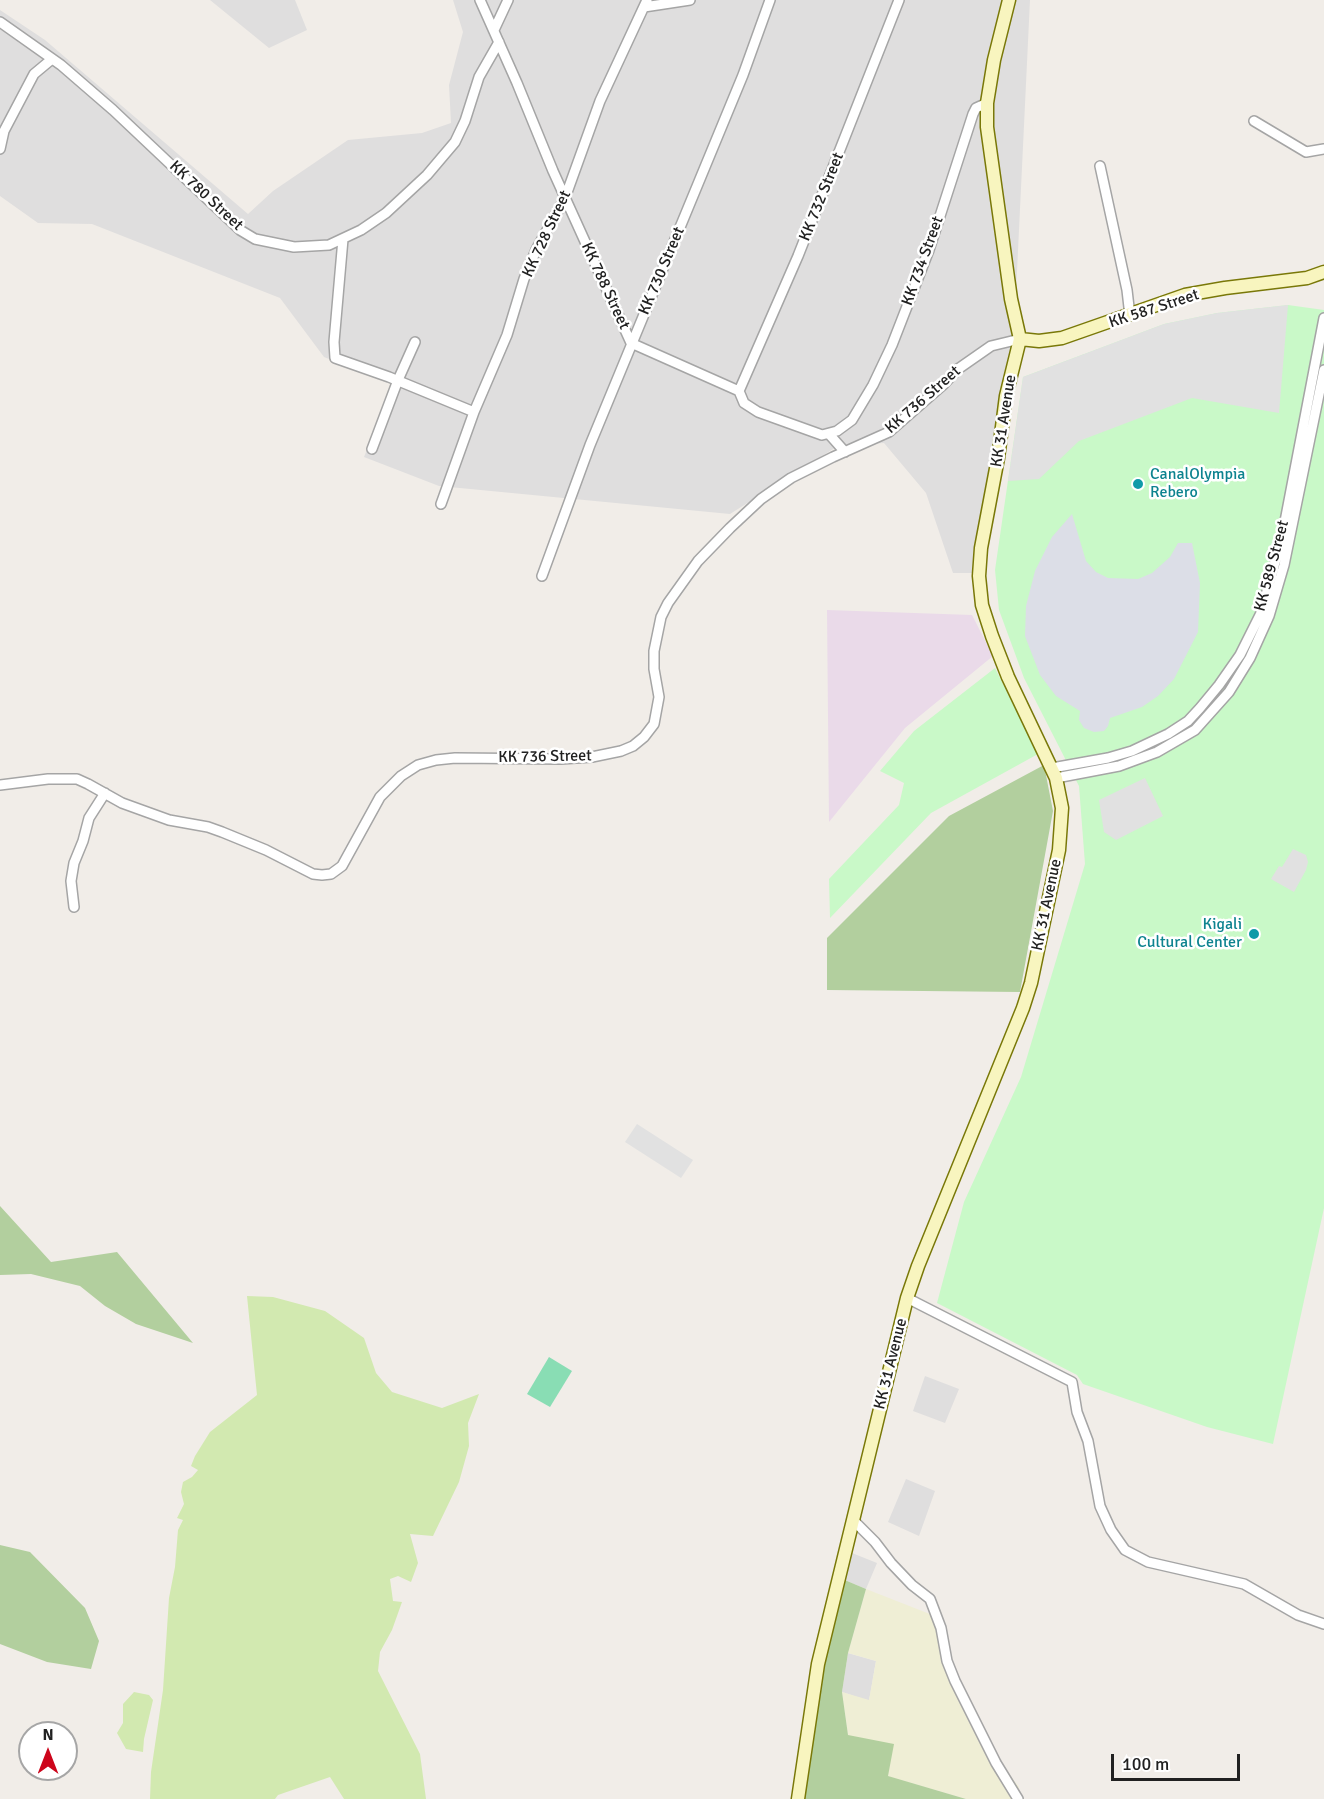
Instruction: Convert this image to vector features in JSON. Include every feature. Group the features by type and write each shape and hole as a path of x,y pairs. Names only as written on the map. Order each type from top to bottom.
{"main road":[{"name":"KK 31 Avenue","path":"798,1799 818,1664 907,1298 1023,1008 1031,983 1059,850 1062,808 1054,773 1008,677 992,636 982,605 979,576 981,548 999,458 1006,396 1020,339 1011,299 987,127 987,103 994,60 1009,0"},
{"name":"KK 587 Street","path":"1020,339 1039,341 1062,338 1185,296 1237,286 1306,278 1324,272"}],"street":[{"name":"KK 788 Street","path":"480,0 631,342 739,391 744,403 758,412 810,432 828,434"},
{"path":"494,30 508,0"},
{"path":"646,4 690,0"},
{"name":"KK 730 Street","path":"542,576 590,445 743,75 770,0"},
{"name":"KK 732 Street","path":"739,391 798,256 898,0"},
{"name":"KK 728 Street","path":"441,504 474,412 498,358 524,279 536,250 566,198 600,101 646,4"},
{"name":"KK 780 Street","path":"0,22 52,59 113,110 240,230 255,238 294,247 329,245 361,230 427,175 454,142 465,121 479,77 499,42"},
{"path":"0,149 4,131 34,74 52,59"},
{"name":"KK 734 Street","path":"828,434 852,420 887,355 929,250 973,114 976,108 987,103"},
{"path":"1254,121 1306,152 1324,149"},
{"path":"1100,166 1127,290 1130,316"},
{"path":"344,239 334,342 335,358 398,380 474,412"},
{"name":"KK 589 Street","path":"1054,773 1132,751 1168,734 1188,721 1200,708 1220,685 1240,655 1261,613 1282,537 1324,318"},
{"name":"KK 736 Street","path":"0,785 63,778 77,779 122,803 169,820 222,832 266,850 313,874 322,875 331,874 342,866 380,797 401,776 418,765 455,758 592,757 633,746 654,724 658,697 654,669 657,634 668,603 698,561 761,499 791,478 889,432 958,369 991,346 1020,339"},
{"path":"372,449 415,342"},
{"name":"KK 589 Street","path":"1054,773 1119,766 1157,752 1195,730 1229,692 1250,658 1272,606 1284,566 1324,370"},
{"path":"828,434 845,452"},
{"path":"74,907 71,881 74,863 89,818 105,794"},
{"path":"907,1298 1072,1382 1077,1412 1088,1441 1100,1506 1111,1530 1125,1550 1148,1562 1244,1584 1298,1615 1324,1624"},
{"path":"853,1520 905,1578 930,1599 941,1628 947,1661 955,1682 996,1763 1018,1799"}],"shaded area":[{"path":"210,0 295,0 307,30 269,48"},
{"path":"453,0 1030,0 1013,355 978,573 953,573 926,493 884,443 838,446 730,514 439,486 364,457 393,384 324,357 280,298 92,224 38,223 0,196 0,10 45,40 248,214 273,191 348,140 422,133 451,123 449,85 463,32"},
{"path":"1288,305 1279,413 1192,398 1079,441 1039,479 1008,481 1023,377 1164,324 1217,313"},
{"path":"1072,514 1086,561 1096,572 1108,578 1138,579 1152,573 1170,557 1178,543 1192,543 1200,583 1198,632 1174,679 1158,696 1142,707 1110,718 1104,731 1094,732 1084,728 1079,720 1080,711 1056,696 1040,675 1025,636 1026,606 1035,571 1052,537"},
{"path":"827,610 972,615 993,656 905,728 829,822"},
{"path":"1145,778 1163,816 1116,840 1104,832 1099,800"},
{"path":"1293,849 1306,855 1308,862 1294,892 1271,879"},
{"path":"637,1124 693,1160 681,1178 625,1142"},
{"path":"925,1376 959,1389 945,1423 913,1411"},
{"path":"906,1479 935,1491 919,1536 888,1522"},
{"path":"847,1551 877,1563 866,1589 840,1578"},
{"path":"848,1653 876,1661 869,1701 842,1692"}],"green space":[{"path":"1288,305 1324,310 1324,1208 1273,1444 1207,1427 1083,1384 1077,1375 937,1303 964,1202 1021,1077 1085,864 1079,786 1024,678 999,610 995,570 1023,377 1164,324 1217,313"},
{"path":"995,668 1038,754 931,813 830,918 829,879 899,805 904,783 880,771 914,731"},
{"path":"1044,765 1053,811 1020,992 827,990 827,938 949,816"},
{"path":"0,1206 51,1262 117,1252 193,1343 136,1324 105,1306 80,1286 31,1274 0,1275"},
{"path":"247,1296 273,1297 325,1311 364,1338 376,1373 392,1392 442,1408 479,1394 468,1423 469,1446 459,1482 433,1536 410,1534 418,1563 411,1582 398,1576 390,1579 393,1601 402,1602 392,1630 380,1652 378,1671 420,1754 426,1799 344,1799 330,1777 278,1795 275,1799 150,1799 151,1772 163,1690 169,1598 175,1567 178,1530 183,1520 177,1518 184,1504 181,1492 183,1482 198,1470 191,1466 210,1432 257,1395"},
{"path":"549,1357 572,1371 550,1407 527,1394"},
{"path":"0,1545 30,1552 85,1608 99,1641 91,1669 47,1662 0,1644"},
{"path":"840,1578 866,1589 848,1653 842,1692 848,1735 894,1744 888,1776 966,1799 801,1799 816,1687"},
{"path":"866,1589 940,1618 950,1658 962,1690 996,1757 1019,1787 1017,1799 966,1799 887,1776 848,1735 842,1692 869,1700 876,1661 848,1653"},
{"path":"134,1692 149,1695 153,1700 143,1752 126,1749 117,1733 123,1723 123,1704"}],"place":[{"name":"CanalOlympia Rebero","path":"1138,484"},
{"name":"Kigali Cultural Center","path":"1254,934"}]}
